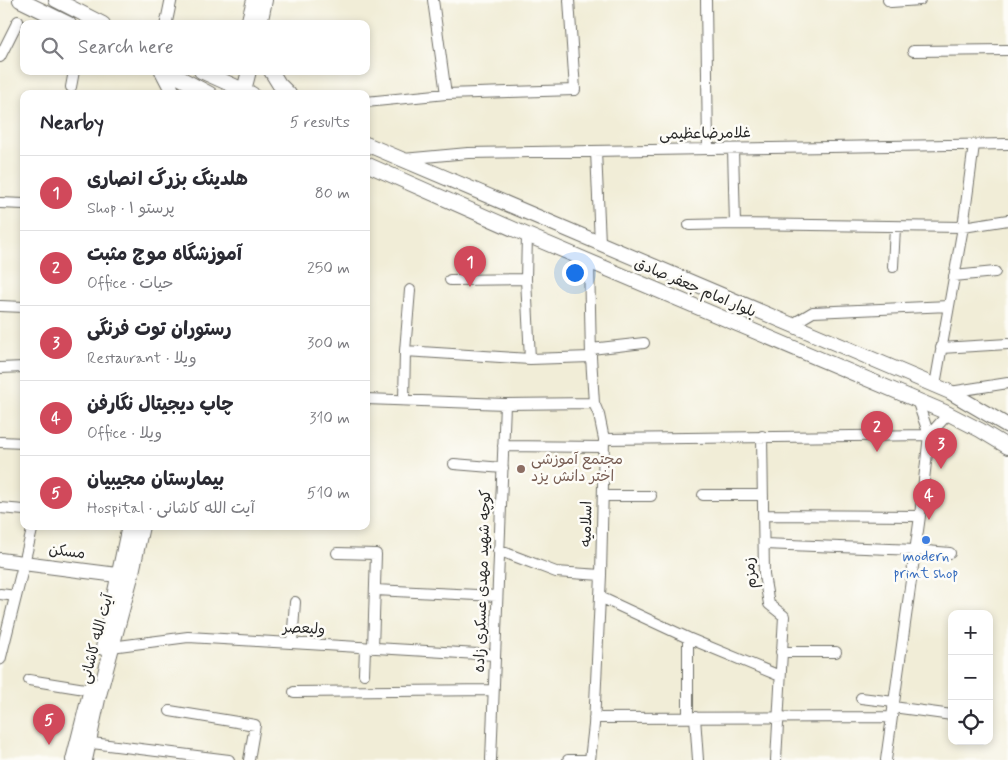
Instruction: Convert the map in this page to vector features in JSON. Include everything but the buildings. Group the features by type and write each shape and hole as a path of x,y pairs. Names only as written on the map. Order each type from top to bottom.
{"main road":[{"path":"20,0 61,20"},
{"path":"56,0 95,20"},
{"path":"254,0 254,20"},
{"path":"255,20 265,0"},
{"path":"164,75 172,90"},
{"path":"174,75 203,90"},
{"path":"209,75 239,90"},
{"path":"237,75 241,90"},
{"path":"241,90 247,75"},
{"path":"274,75 285,90"},
{"name":"بلوار امام جعفر صادق","path":"370,146 935,385 1008,426"},
{"name":"بلوار امام جعفر صادق","path":"370,166 527,235 917,400 980,430 1008,447"},
{"path":"710,312 714,311 717,300 712,291"},
{"path":"730,321 726,312 728,308 732,304 742,304"},
{"name":"آیت الله کاشانی","path":"73,760 84,742 111,647 124,575 129,530"},
{"name":"آیت الله کاشانی","path":"85,760 84,742 91,690 124,575 141,530"},
{"name":"مسکن","path":"0,560 124,575"}],"street":[{"path":"167,20 171,0"},
{"path":"433,0 446,94"},
{"path":"370,102 446,94 575,90 569,0"},
{"path":"706,0 708,149"},
{"path":"888,0 891,2 920,0"},
{"path":"0,57 18,21"},
{"path":"913,51 1008,50"},
{"path":"71,87 73,75"},
{"name":"غلامرضاعظیمی","path":"402,159 468,153 1008,144"},
{"path":"935,385 963,228 974,145"},
{"path":"732,149 735,224"},
{"path":"596,151 600,243"},
{"path":"0,203 20,204"},
{"path":"689,225 735,224 963,228 1008,220"},
{"path":"893,267 895,227"},
{"path":"527,235 526,279 530,359"},
{"name":"اسلامیه","path":"589,260 594,403 599,415 604,443 601,575 594,718 590,760"},
{"path":"954,276 994,272"},
{"path":"450,280 526,279"},
{"path":"404,400 410,290"},
{"path":"0,306 20,307"},
{"path":"791,324 813,312 949,306"},
{"path":"406,351 530,359 591,353 644,343"},
{"path":"941,348 1008,344"},
{"path":"0,368 20,367"},
{"path":"950,392 1008,383"},
{"path":"370,399 505,404 594,403"},
{"path":"886,760 920,516 929,435 917,400"},
{"name":"کوچه شهید مهدی عسکری زاده","path":"491,760 505,404"},
{"path":"503,446 762,436 929,435 948,414"},
{"name":"زمزم","path":"762,436 764,575 769,604 784,616 776,760"},
{"path":"0,442 20,443"},
{"path":"454,464 502,468"},
{"path":"703,495 763,495"},
{"path":"603,496 651,496"},
{"path":"0,508 20,510"},
{"path":"763,515 920,516"},
{"path":"0,659 32,530"},
{"path":"764,544 950,553"},
{"path":"498,550 556,572 601,575"},
{"path":"337,553 376,554 375,590 369,648 364,674"},
{"path":"375,590 497,596"},
{"path":"0,594 16,596"},
{"path":"600,597 688,638 780,676"},
{"path":"292,643 295,602"},
{"name":"ولیعصر","path":"111,647 188,637 494,655"},
{"path":"688,638 692,717 698,760"},
{"path":"781,652 836,652"},
{"path":"29,680 91,690"},
{"path":"294,692 493,690"},
{"path":"861,698 893,709"},
{"path":"594,718 779,717 893,709 948,715"},
{"path":"170,711 255,725 249,760"},
{"path":"84,742 230,760"},
{"path":"568,760 590,760"}],"place":[{"name":"هلدینگ بزرگ انصاری","path":"470,287"},
{"name":"آموزشگاه موج مثبت","path":"877,452"},
{"name":"مجتمع آموزشی اختر دانش یزد","path":"521,469"},
{"name":"رستوران توت فرنگی","path":"941,469"},
{"name":"چاپ دیجیتال نگارفن","path":"929,520"},
{"name":"modern print shop","path":"926,540"},
{"name":"بیمارستان مجیبیان","path":"49,745"}]}
